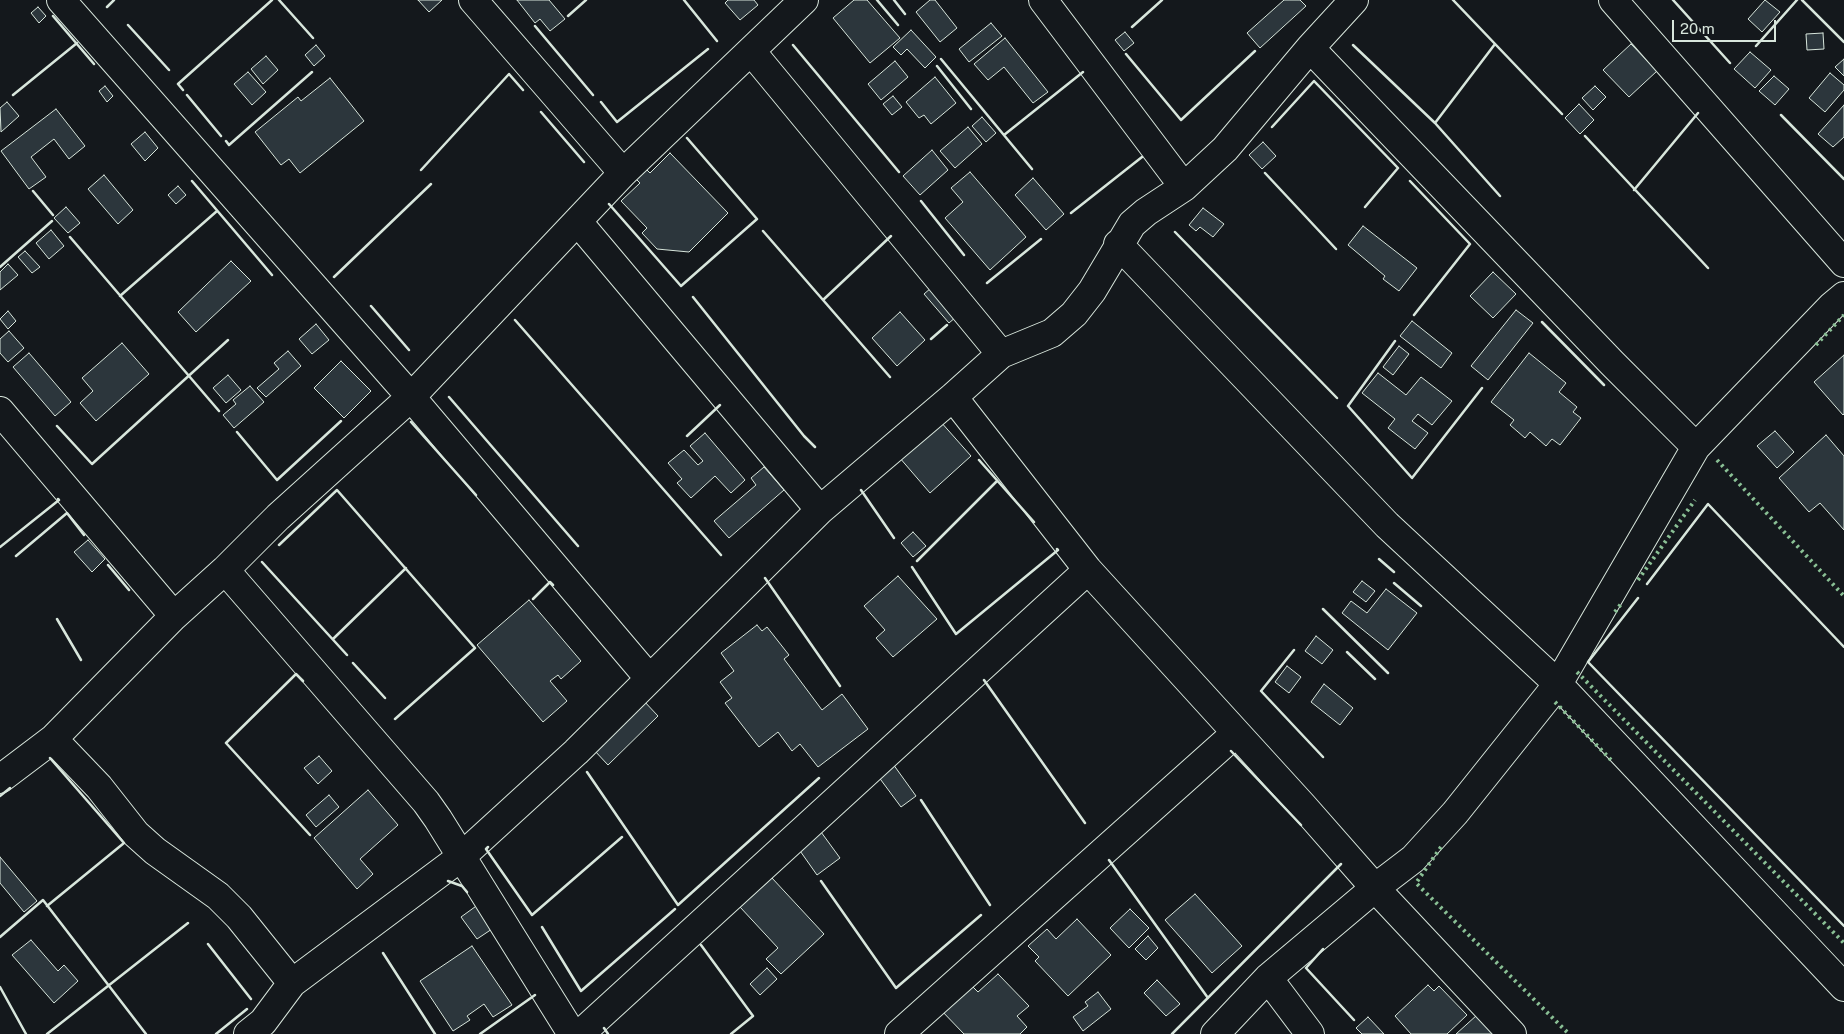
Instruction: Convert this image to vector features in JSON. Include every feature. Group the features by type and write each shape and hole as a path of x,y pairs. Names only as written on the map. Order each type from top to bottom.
{"street":[{"path":"61,0 411,397 649,678"},
{"path":"473,0 623,174"},
{"path":"0,779 53,739 174,616 225,570 278,517 411,397 623,174 804,0"},
{"path":"1043,0 1184,187"},
{"path":"261,1030 292,983 461,857 576,752 820,510 1001,354 1052,333 1074,314 1092,291 1118,244 1132,224 1146,212 1184,187 1225,149 1310,48 1354,0"},
{"path":"1614,0 1844,263"},
{"path":"1310,48 1612,363 1696,447"},
{"path":"751,50 1001,354"},
{"path":"578,222 820,510"},
{"path":"1118,244 1387,525 1558,684 1844,987"},
{"path":"1214,1034 1268,978 1374,888 1413,858 1455,812 1558,684 1696,447 1832,306 1844,296"},
{"path":"953,397 1088,570 1303,806 1374,888 1512,1034"},
{"path":"0,411 174,616"},
{"path":"225,570 413,785 438,820 572,1034"},
{"path":"580,1034 1088,570"},
{"path":"900,1034 1236,733"},
{"path":"53,739 99,787 136,834 155,851 218,896 239,917 292,983"},
{"path":"1268,978 1310,1034"}],"building":[{"path":"418,0 442,0 429,12"},
{"path":"517,0 549,0 565,19 550,31 540,19 535,23"},
{"path":"728,0 754,0 758,5 740,20 725,3"},
{"path":"854,0 867,0 900,38 870,63 833,18"},
{"path":"930,0 935,0 957,28 940,42 916,12"},
{"path":"1284,0 1300,0 1306,6 1260,48 1247,33"},
{"path":"1765,0 1780,12 1762,32 1748,19"},
{"path":"38,7 46,16 39,23 31,13"},
{"path":"991,23 1002,36 969,62 959,49"},
{"path":"911,30 936,57 925,68 907,49 901,55 893,47"},
{"path":"1125,32 1134,43 1124,51 1115,40"},
{"path":"1823,33 1824,49 1807,50 1806,34"},
{"path":"1005,38 1048,92 1033,103 1004,67 988,80 974,64"},
{"path":"1631,44 1657,71 1629,97 1603,70"},
{"path":"316,45 325,56 314,66 305,55"},
{"path":"1750,52 1771,70 1755,88 1734,69"},
{"path":"266,56 278,70 263,84 251,69"},
{"path":"1844,59 1844,76 1835,67"},
{"path":"895,61 908,77 881,100 868,84"},
{"path":"248,72 266,92 252,105 234,84"},
{"path":"1830,73 1844,85 1844,90 1825,112 1809,98"},
{"path":"1774,76 1789,89 1775,105 1759,91"},
{"path":"935,77 956,103 931,124 924,115 919,118 906,102"},
{"path":"330,78 364,121 300,173 289,159 281,165 255,132 298,97 301,101"},
{"path":"105,86 113,96 107,102 99,91"},
{"path":"1595,86 1606,97 1593,110 1582,98"},
{"path":"893,96 902,107 892,115 883,104"},
{"path":"7,102 19,116 1,132 0,108"},
{"path":"1579,104 1594,120 1580,134 1565,118"},
{"path":"1844,105 1844,137 1833,147 1818,134"},
{"path":"56,109 85,146 69,159 54,139 31,157 46,177 29,189 1,151"},
{"path":"982,117 996,133 986,142 972,126"},
{"path":"968,127 982,144 955,168 940,151"},
{"path":"145,132 158,148 145,161 131,144"},
{"path":"1263,142 1276,156 1262,169 1249,155"},
{"path":"932,150 948,170 920,195 903,176"},
{"path":"670,153 728,213 689,252 657,249 642,233 647,228 621,201 640,183 634,177 644,167 650,173"},
{"path":"970,172 1026,237 990,270 945,218 963,202 951,188"},
{"path":"104,175 133,210 118,224 88,189"},
{"path":"1033,178 1064,214 1046,230 1015,195"},
{"path":"178,186 186,195 176,204 168,195"},
{"path":"66,207 80,223 68,233 54,218"},
{"path":"1203,208 1224,224 1213,237 1200,227 1196,231 1189,225"},
{"path":"1363,226 1417,268 1399,291 1383,279 1385,276 1348,245"},
{"path":"51,230 64,246 49,259 36,243"},
{"path":"25,251 40,267 32,273 18,257"},
{"path":"231,261 251,281 196,332 178,312"},
{"path":"8,264 18,275 0,290 0,272"},
{"path":"1493,272 1516,294 1493,318 1470,296"},
{"path":"938,282 963,311 949,323 924,294"},
{"path":"1516,310 1533,323 1488,380 1471,366"},
{"path":"8,311 16,321 8,329 0,319"},
{"path":"900,312 925,340 897,366 872,338"},
{"path":"1412,321 1452,353 1441,368 1400,336"},
{"path":"316,324 329,340 312,354 299,339"},
{"path":"9,331 24,348 8,362 0,353 0,339"},
{"path":"122,343 149,374 96,421 80,403 93,391 82,378"},
{"path":"1399,346 1409,354 1393,375 1383,367"},
{"path":"288,351 301,366 266,397 257,388 279,369 274,363"},
{"path":"29,353 71,402 55,416 13,367"},
{"path":"1529,353 1566,383 1559,392 1577,407 1573,412 1581,418 1560,445 1552,439 1546,446 1530,432 1525,438 1510,425 1514,420 1491,402"},
{"path":"1844,355 1844,414 1843,415 1814,382"},
{"path":"341,361 371,391 344,418 314,388"},
{"path":"1378,373 1406,395 1421,377 1452,401 1432,425 1418,414 1412,421 1428,433 1415,449 1388,428 1395,419 1362,393"},
{"path":"228,375 241,390 226,403 213,388"},
{"path":"250,386 264,402 234,428 223,415 236,404 233,400"},
{"path":"940,421 971,456 930,493 899,457"},
{"path":"1775,431 1794,452 1777,468 1757,446"},
{"path":"705,433 745,480 731,493 715,476 691,498 677,483 682,479 668,463 684,450 698,465 703,461 690,446"},
{"path":"1826,435 1844,456 1844,530 1820,503 1809,512 1779,478"},
{"path":"764,467 784,490 729,538 714,521 756,485 751,478"},
{"path":"913,532 926,546 913,557 901,543"},
{"path":"88,540 105,559 92,572 74,552"},
{"path":"898,576 937,619 893,657 876,638 885,630 864,606"},
{"path":"1362,581 1375,591 1366,602 1353,592"},
{"path":"1386,589 1417,613 1388,650 1342,613 1351,601 1367,613"},
{"path":"529,600 581,661 561,679 558,675 550,681 567,701 543,722 477,645"},
{"path":"757,625 762,631 767,627 789,655 784,659 822,710 842,694 868,729 818,767 800,744 792,751 778,732 759,747 725,703 732,698 720,682 734,671 721,653"},
{"path":"1316,636 1333,650 1322,664 1305,651"},
{"path":"1287,666 1301,677 1289,693 1275,682"},
{"path":"1324,684 1353,708 1340,725 1311,702"},
{"path":"643,700 658,716 608,765 594,750"},
{"path":"319,756 332,771 318,784 304,768"},
{"path":"893,764 916,796 901,807 878,776"},
{"path":"368,790 398,825 360,859 373,874 357,889 314,838"},
{"path":"329,795 339,807 316,827 306,815"},
{"path":"821,832 840,858 817,875 798,848"},
{"path":"0,857 37,901 24,912 0,883"},
{"path":"772,878 824,934 781,974 766,959 778,948 740,907"},
{"path":"1195,894 1242,946 1212,973 1165,920"},
{"path":"479,904 495,927 477,939 461,917"},
{"path":"1130,909 1149,928 1129,948 1110,928"},
{"path":"1077,919 1111,955 1068,996 1035,961 1039,957 1028,946 1047,929 1056,939"},
{"path":"1148,936 1158,948 1146,960 1135,949"},
{"path":"31,940 58,971 64,965 78,981 54,1003 12,955"},
{"path":"472,946 512,1005 493,1017 484,1004 467,1016 470,1020 453,1031 420,981"},
{"path":"767,968 777,979 760,995 750,984"},
{"path":"998,974 1029,1006 1017,1016 1027,1027 1020,1034 964,1034 939,1008 967,981 978,992"},
{"path":"1157,980 1180,1004 1166,1016 1144,993"},
{"path":"1428,985 1434,991 1439,986 1467,1015 1447,1034 1411,1034 1395,1016"},
{"path":"1098,992 1111,1009 1083,1031 1073,1017 1088,1006 1085,1002"},
{"path":"1477,1015 1494,1034 1456,1034"},
{"path":"1368,1017 1384,1034 1362,1034 1356,1028"}],"hedge":[{"path":"1816,345 1844,315"},
{"path":"1717,460 1844,596"},
{"path":"1638,580 1695,500"},
{"path":"1615,612 1621,604"},
{"path":"1577,672 1844,943"},
{"path":"1555,702 1613,762"},
{"path":"1441,847 1416,883 1569,1034"}],"wall":[{"path":"107,7 114,0"},
{"path":"183,90 178,84 272,0"},
{"path":"279,0 313,38"},
{"path":"568,16 586,0"},
{"path":"684,0 717,41"},
{"path":"877,0 898,25"},
{"path":"894,0 905,14"},
{"path":"1132,27 1162,0"},
{"path":"1453,0 1562,114"},
{"path":"1673,0 1730,63"},
{"path":"1756,46 1797,0"},
{"path":"1802,0 1844,42"},
{"path":"53,16 94,64"},
{"path":"128,25 169,70"},
{"path":"535,26 593,95"},
{"path":"13,95 77,43"},
{"path":"1435,123 1495,44"},
{"path":"793,45 899,172"},
{"path":"1353,45 1435,123 1500,196"},
{"path":"601,102 617,122 708,49"},
{"path":"1126,54 1181,120 1255,51"},
{"path":"941,59 1032,169"},
{"path":"937,66 971,109"},
{"path":"226,141 229,145 312,72"},
{"path":"1004,135 1083,72"},
{"path":"421,170 509,74 523,90"},
{"path":"1272,127 1314,81 1398,168 1365,207"},
{"path":"187,95 221,136"},
{"path":"541,112 584,162"},
{"path":"1634,190 1698,113"},
{"path":"1781,115 1844,179"},
{"path":"1585,136 1708,268"},
{"path":"609,204 681,286 757,219 687,138"},
{"path":"1071,213 1142,157"},
{"path":"1265,173 1336,249"},
{"path":"192,181 272,275"},
{"path":"1410,181 1470,244 1414,315"},
{"path":"334,277 431,184"},
{"path":"33,191 53,215"},
{"path":"921,201 964,255"},
{"path":"120,296 217,211"},
{"path":"0,267 52,221"},
{"path":"763,231 890,377"},
{"path":"1175,232 1337,398"},
{"path":"823,300 891,236"},
{"path":"70,237 219,411"},
{"path":"987,283 1041,239"},
{"path":"693,297 804,436 815,447"},
{"path":"371,306 409,350"},
{"path":"515,320 721,555"},
{"path":"1542,322 1604,385"},
{"path":"931,339 947,325"},
{"path":"57,426 92,464 228,340"},
{"path":"1395,341 1348,406 1412,478 1482,388"},
{"path":"449,397 578,546"},
{"path":"687,436 720,405"},
{"path":"237,432 277,480 341,421"},
{"path":"411,422 476,495"},
{"path":"979,460 1034,522"},
{"path":"917,561 997,481"},
{"path":"279,545 337,490 475,648 395,719"},
{"path":"861,490 894,538"},
{"path":"0,547 58,499"},
{"path":"1647,584 1708,504 1844,647"},
{"path":"16,556 67,513 84,535"},
{"path":"912,567 956,634 1057,549"},
{"path":"1379,559 1394,572"},
{"path":"262,562 347,655"},
{"path":"108,565 129,590"},
{"path":"333,639 406,568"},
{"path":"765,578 840,686"},
{"path":"533,599 550,582 553,585"},
{"path":"1394,583 1421,606"},
{"path":"1638,598 1588,662 1844,926"},
{"path":"1323,609 1388,673"},
{"path":"57,619 81,660"},
{"path":"1294,650 1261,691 1323,757"},
{"path":"1347,652 1375,679"},
{"path":"353,663 385,698"},
{"path":"303,681 296,674 226,743 310,835"},
{"path":"984,680 1085,823"},
{"path":"1231,751 1301,825"},
{"path":"47,906 124,843 50,758"},
{"path":"587,772 678,905 819,778"},
{"path":"0,796 10,788"},
{"path":"921,800 990,905"},
{"path":"488,847 486,849 532,915 622,837"},
{"path":"1109,860 1208,998"},
{"path":"1172,1034 1341,864"},
{"path":"448,881 462,886 467,892"},
{"path":"821,881 896,988 981,915"},
{"path":"0,937 43,900 146,1034"},
{"path":"542,927 581,991 675,909"},
{"path":"47,1034 188,923"},
{"path":"208,944 251,999"},
{"path":"701,945 753,1016 731,1034"},
{"path":"1323,949 1306,968 1354,1020"},
{"path":"383,953 435,1034"},
{"path":"0,987 26,1034"},
{"path":"480,1034 535,995"},
{"path":"216,1034 247,1009"},
{"path":"604,1028 608,1034"}]}
